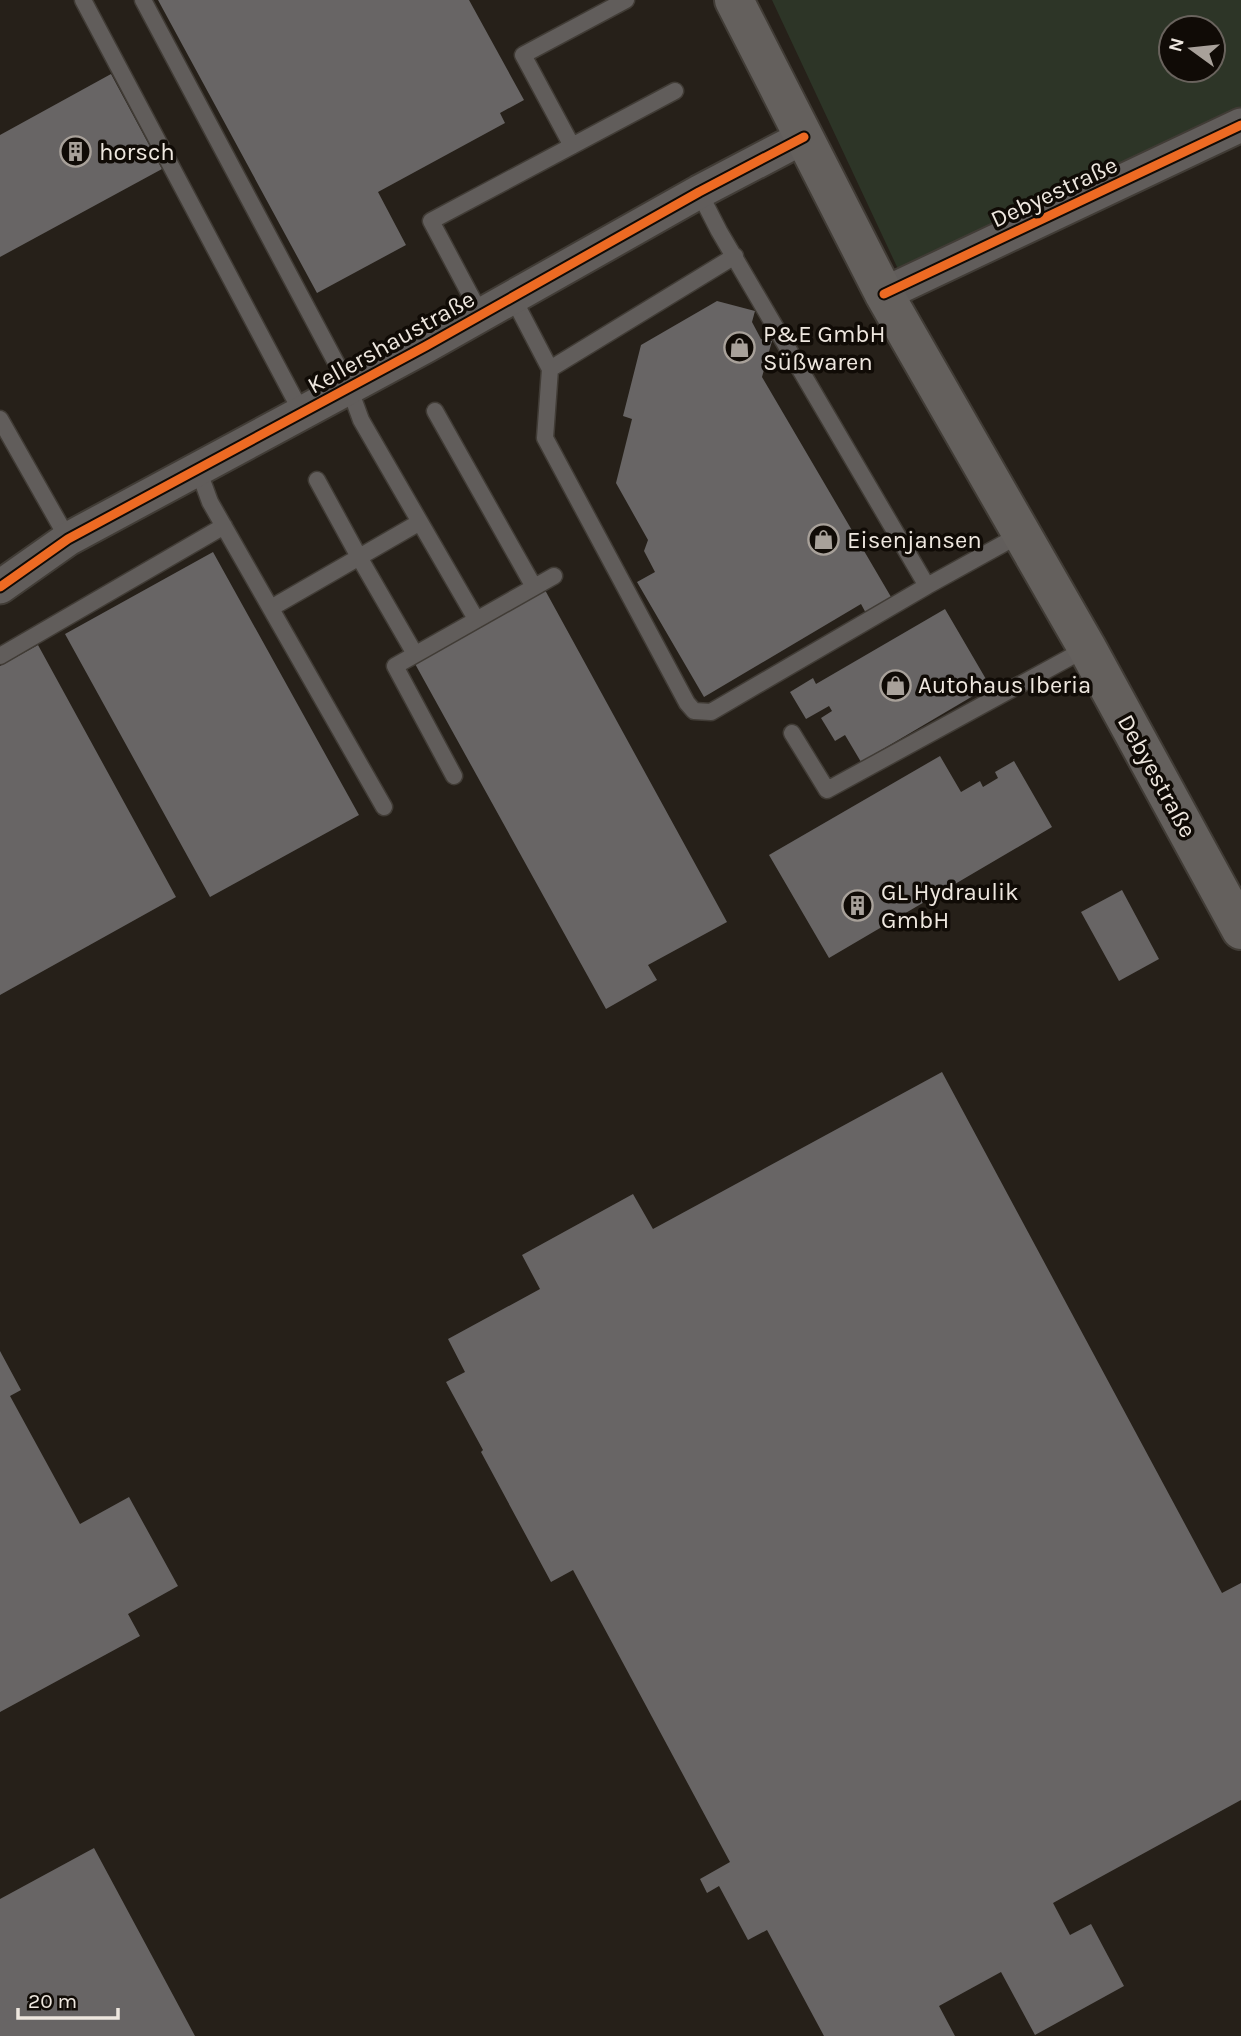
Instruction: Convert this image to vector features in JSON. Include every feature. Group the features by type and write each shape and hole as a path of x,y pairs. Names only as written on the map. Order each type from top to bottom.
{"main road":[{"name":"Debyestraße","path":"734,0 884,294 1087,648 1241,930"}],"street":[{"name":"Debyestraße","path":"884,294 1241,125"},
{"name":"Kellershaustraße","path":"0,587 68,539 804,137"}],"lane":[{"path":"83,0 302,413"},
{"path":"143,0 349,387 361,420 476,619"},
{"path":"572,146 523,55 626,0"},
{"path":"481,315 431,220 675,91"},
{"path":"699,192 719,231 927,586"},
{"path":"550,369 735,256"},
{"path":"513,298 550,369 545,438 687,703 694,711 710,712 1021,534"},
{"path":"435,411 534,587"},
{"path":"0,419 68,539"},
{"path":"198,469 210,502 384,807"},
{"path":"317,480 415,654"},
{"path":"271,608 420,522"},
{"path":"0,656 224,526"},
{"path":"454,776 395,666 554,576"},
{"path":"792,733 827,790 1087,648"}],"green space":[{"path":"772,0 1241,0 1241,115 898,269"}],"building":[{"path":"158,0 469,0 524,100 500,113 505,123 378,192 406,245 317,293"},
{"name":"horsch","path":"111,74 162,169 0,257 0,135"},
{"path":"717,301 755,311 752,322 761,339 772,341 762,377 894,602 868,617 861,604 704,697 637,582 655,572 644,551 648,540 616,483 632,419 623,416 641,345"},
{"path":"213,552 359,815 210,897 65,634"},
{"path":"545,590 727,922 648,965 657,980 606,1009 414,662"},
{"name":"Autohaus Iberia","path":"945,609 990,686 861,762 845,735 835,741 821,718 832,711 829,706 806,719 790,692 813,678 816,684"},
{"path":"38,645 176,897 0,995 0,666"},
{"name":"GL Hydraulik GmbH","path":"940,756 961,792 980,781 983,787 998,778 995,772 1014,761 1052,827 829,958 769,855"},
{"path":"1122,890 1159,959 1119,981 1081,912"},
{"path":"942,1072 1222,1593 1241,1583 1241,1800 1053,1903 1070,1935 1091,1924 1124,1986 1035,2035 1001,1972 939,2006 955,2036 824,2036 767,1930 748,1940 719,1886 707,1893 700,1879 730,1862 573,1570 551,1582 446,1382 465,1372 448,1339 540,1289 522,1255 633,1194 653,1229"},
{"path":"0,1351 21,1390 10,1396 80,1524 129,1497 178,1586 128,1614 140,1636 0,1712"},
{"path":"94,1848 195,2036 0,2036 0,1899"}],"cycle path":[{"path":"884,294 1241,125"},
{"path":"0,587 68,539 426,346 699,192 804,137"}],"place":[{"name":"horsch","path":"76,152"},
{"name":"P&E GmbH Süßwaren","path":"740,348"},
{"name":"Eisenjansen","path":"824,540"},
{"name":"Autohaus Iberia","path":"895,685"},
{"name":"GL Hydraulik GmbH","path":"858,906"}]}
